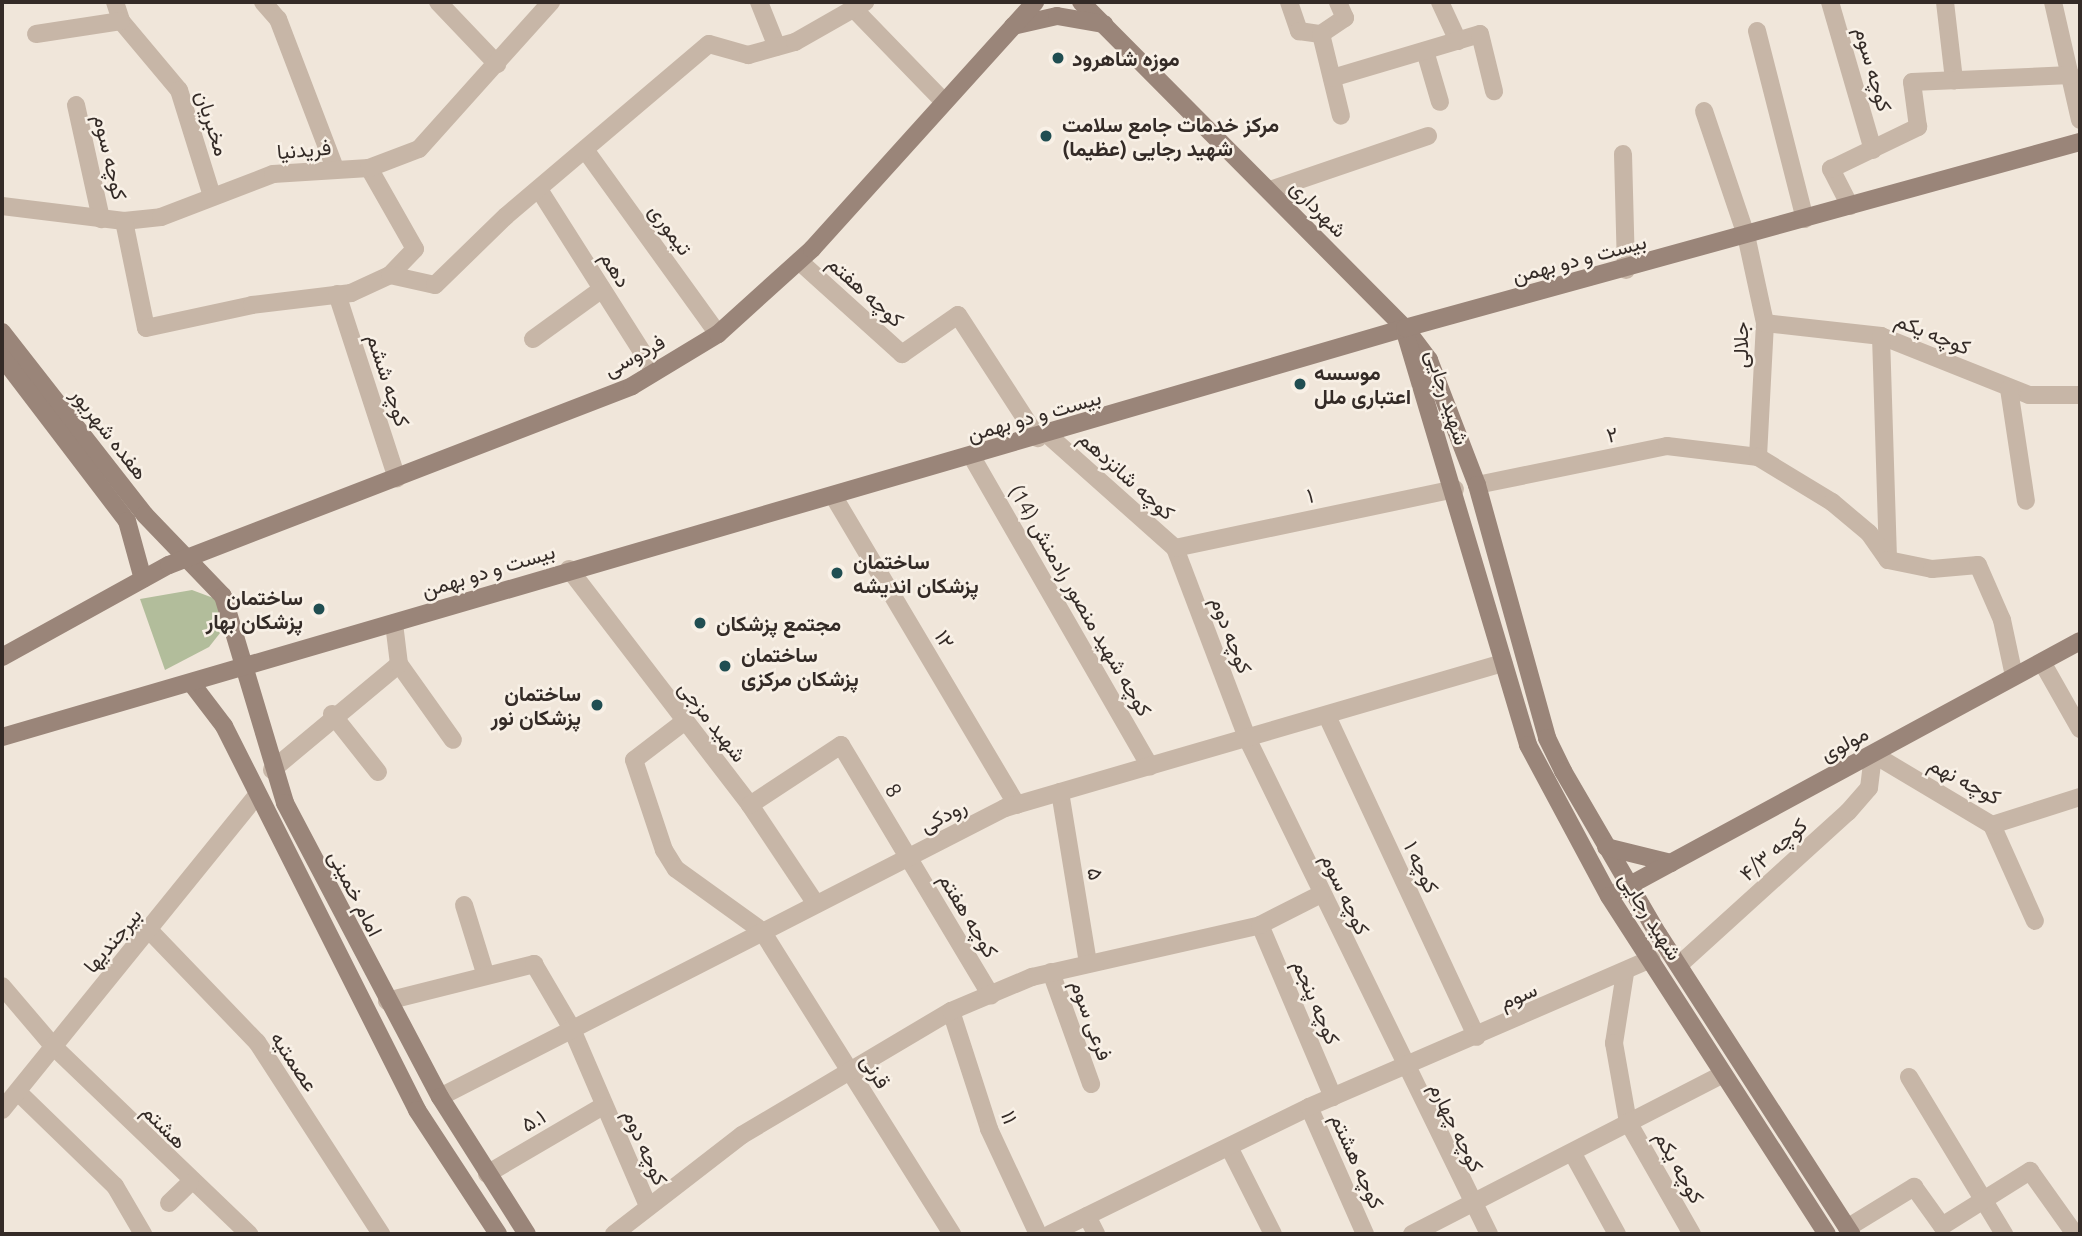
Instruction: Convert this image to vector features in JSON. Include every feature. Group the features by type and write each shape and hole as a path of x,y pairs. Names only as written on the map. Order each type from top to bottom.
{"main road":[{"name":"فردوسی","path":"143,579 188,557 397,479 654,372 718,334 799,261 1035,2"},
{"name":"شهرداری","path":"1081,2 1405,328"},
{"path":"1013,26 1057,16 1104,24"},
{"name":"بیست و دو بهمن","path":"2,737 243,669 569,569 1043,437 1405,328 1626,270 2080,142"},
{"name":"شهید رجایی","path":"1405,328 1429,360 1476,485 1547,738 1629,886 1849,1231"},
{"name":"شهید رجایی","path":"1405,328 1409,360 1455,489 1528,745 1609,896 1827,1234"},
{"name":"هفده شهریور","path":"2,332 145,514 188,557"},
{"name":"هفده شهریور","path":"2,357 127,520 143,579"},
{"name":"امام خمینی","path":"188,557 223,596 272,770 387,1001 440,1097 527,1234"},
{"path":"2,655 143,579"},
{"name":"مولوی","path":"1609,896 2080,641"},
{"path":"192,684 224,726 255,798 417,1110 498,1234"},
{"path":"1606,847 1671,863"}],"street":[{"name":"مخبریان","path":"115,2 121,20 179,90 212,195"},
{"path":"263,2 288,43 335,168"},
{"path":"438,2 497,64"},
{"name":"فریدنیا","path":"2,206 124,221 161,217 272,174 369,168 419,149 551,2"},
{"path":"760,2 777,47"},
{"path":"1289,2 1299,31 1321,34 1345,18 1338,2"},
{"path":"1440,2 1458,41"},
{"name":"کوچه سوم","path":"1830,2 1873,150"},
{"path":"1945,2 1954,80"},
{"path":"2053,2 2080,120"},
{"path":"390,275 435,285 709,44 748,55 777,47 859,5 944,102"},
{"path":"36,34 121,20"},
{"path":"1757,31 1805,219"},
{"path":"1321,34 1341,116"},
{"path":"1332,78 1480,34 1494,91"},
{"path":"1424,51 1440,102"},
{"path":"1850,206 1831,169 1918,127 1912,82 2071,75"},
{"name":"کوچه سوم","path":"76,105 101,219"},
{"name":"جلالی","path":"1704,111 1746,235 1765,323 1758,457"},
{"path":"1270,190 1429,136"},
{"name":"تیموری","path":"586,151 718,334"},
{"path":"1623,154 1626,270"},
{"path":"124,221 146,328 337,294 390,275 415,249 369,168"},
{"name":"دهم","path":"540,191 654,372"},
{"name":"کوچه هفتم","path":"799,261 902,354 958,314 1043,437"},
{"path":"533,339 602,289"},
{"name":"کوچه ششم","path":"337,294 397,479"},
{"name":"کوچه یکم","path":"1765,323 1881,336 2009,389 2080,395"},
{"path":"1881,336 1888,560"},
{"path":"2009,389 2026,501"},
{"name":"کوچه شانزدهم","path":"1043,437 1175,548"},
{"name":"۲","path":"1476,485 1667,446 1758,457"},
{"name":"کوچه شهید منصور رادمنش (14)","path":"972,457 1150,766"},
{"path":"1758,457 1832,502 1869,533 1888,560 1932,569 1978,565 2002,620 2014,676"},
{"name":"۱","path":"1175,548 1455,489"},
{"name":"۱۲","path":"834,497 1017,805"},
{"name":"کوچه دوم","path":"1175,548 1247,738"},
{"name":"شهید مزجی","path":"569,569 750,805 816,904"},
{"path":"394,623 399,664 453,740"},
{"path":"2042,662 2080,729"},
{"name":"رودکی","path":"440,1097 570,1027 1017,805 1503,663"},
{"path":"272,770 332,714 399,664"},
{"path":"332,714 378,772"},
{"name":"۱ کوچه","path":"1327,716 1477,1037"},
{"path":"685,721 634,760 646,808 676,869 762,931"},
{"name":"کوچه سوم","path":"1247,738 1403,1069"},
{"name":"8","path":"750,805 841,745 908,858"},
{"name":"کوچه نهم","path":"1873,754 1992,825 2080,797"},
{"name":"کوچه ۴/۳","path":"1679,965 1848,812 1869,788 1873,754"},
{"name":"۵","path":"1060,792 1088,963"},
{"name":"بیرجندیها","path":"2,1110 150,931 255,798"},
{"path":"1992,825 2035,922"},
{"name":"کوچه هفتم","path":"908,858 991,996"},
{"path":"614,1234 742,1135 848,1068 951,1011 1051,972 1190,946 1260,925 1321,894"},
{"path":"387,1001 485,973 464,905"},
{"name":"کوچه پنجم","path":"1260,925 1333,1097"},
{"name":"عصمتیه","path":"150,931 257,1042 381,1234"},
{"name":"قرنی","path":"762,931 953,1234"},
{"name":"سوم","path":"1050,1234 1309,1107 1625,973 1651,959"},
{"name":"کوچه دوم","path":"485,973 534,964 570,1027 648,1206"},
{"name":"فرعی سوم","path":"1051,972 1091,1084"},
{"path":"1625,973 1615,1043 1629,1122"},
{"name":"هشتم","path":"2,986 53,1046 190,1182 249,1234"},
{"name":"۱۱","path":"951,1011 989,1129 1038,1234"},
{"name":"کوچه چهارم","path":"1403,1069 1470,1205 1489,1234"},
{"path":"1412,1234 1573,1154 1723,1074"},
{"path":"1909,1077 2004,1234"},
{"path":"18,1092 116,1186 143,1234"},
{"name":"۵.۱","path":"487,1174 603,1106"},
{"name":"کوچه هشتم","path":"1309,1107 1365,1234"},
{"name":"کوچه یکم","path":"1629,1122 1692,1234"},
{"path":"1229,1147 1273,1234"},
{"path":"1573,1154 1617,1234"},
{"path":"1849,1231 1914,1187 1945,1230 1982,1200 2030,1171 2075,1234"},
{"path":"169,1203 190,1182"},
{"path":"1087,1216 1096,1234"}],"green space":[{"path":"192,590 216,599 224,628 209,647 165,670 140,599"}],"place":[{"name":"موزه شاهرود","path":"1058,58"},
{"name":"مرکز خدمات جامع سلامت شهید رجایی (عظیما)","path":"1046,136"},
{"name":"موسسه اعتباری ملل","path":"1300,384"},
{"name":"ساختمان پزشکان اندیشه","path":"837,573"},
{"name":"ساختمان پزشکان بهار","path":"319,609"},
{"name":"مجتمع پزشکان","path":"700,623"},
{"name":"ساختمان پزشکان مرکزی","path":"725,666"},
{"name":"ساختمان پزشکان نور","path":"597,705"}]}
